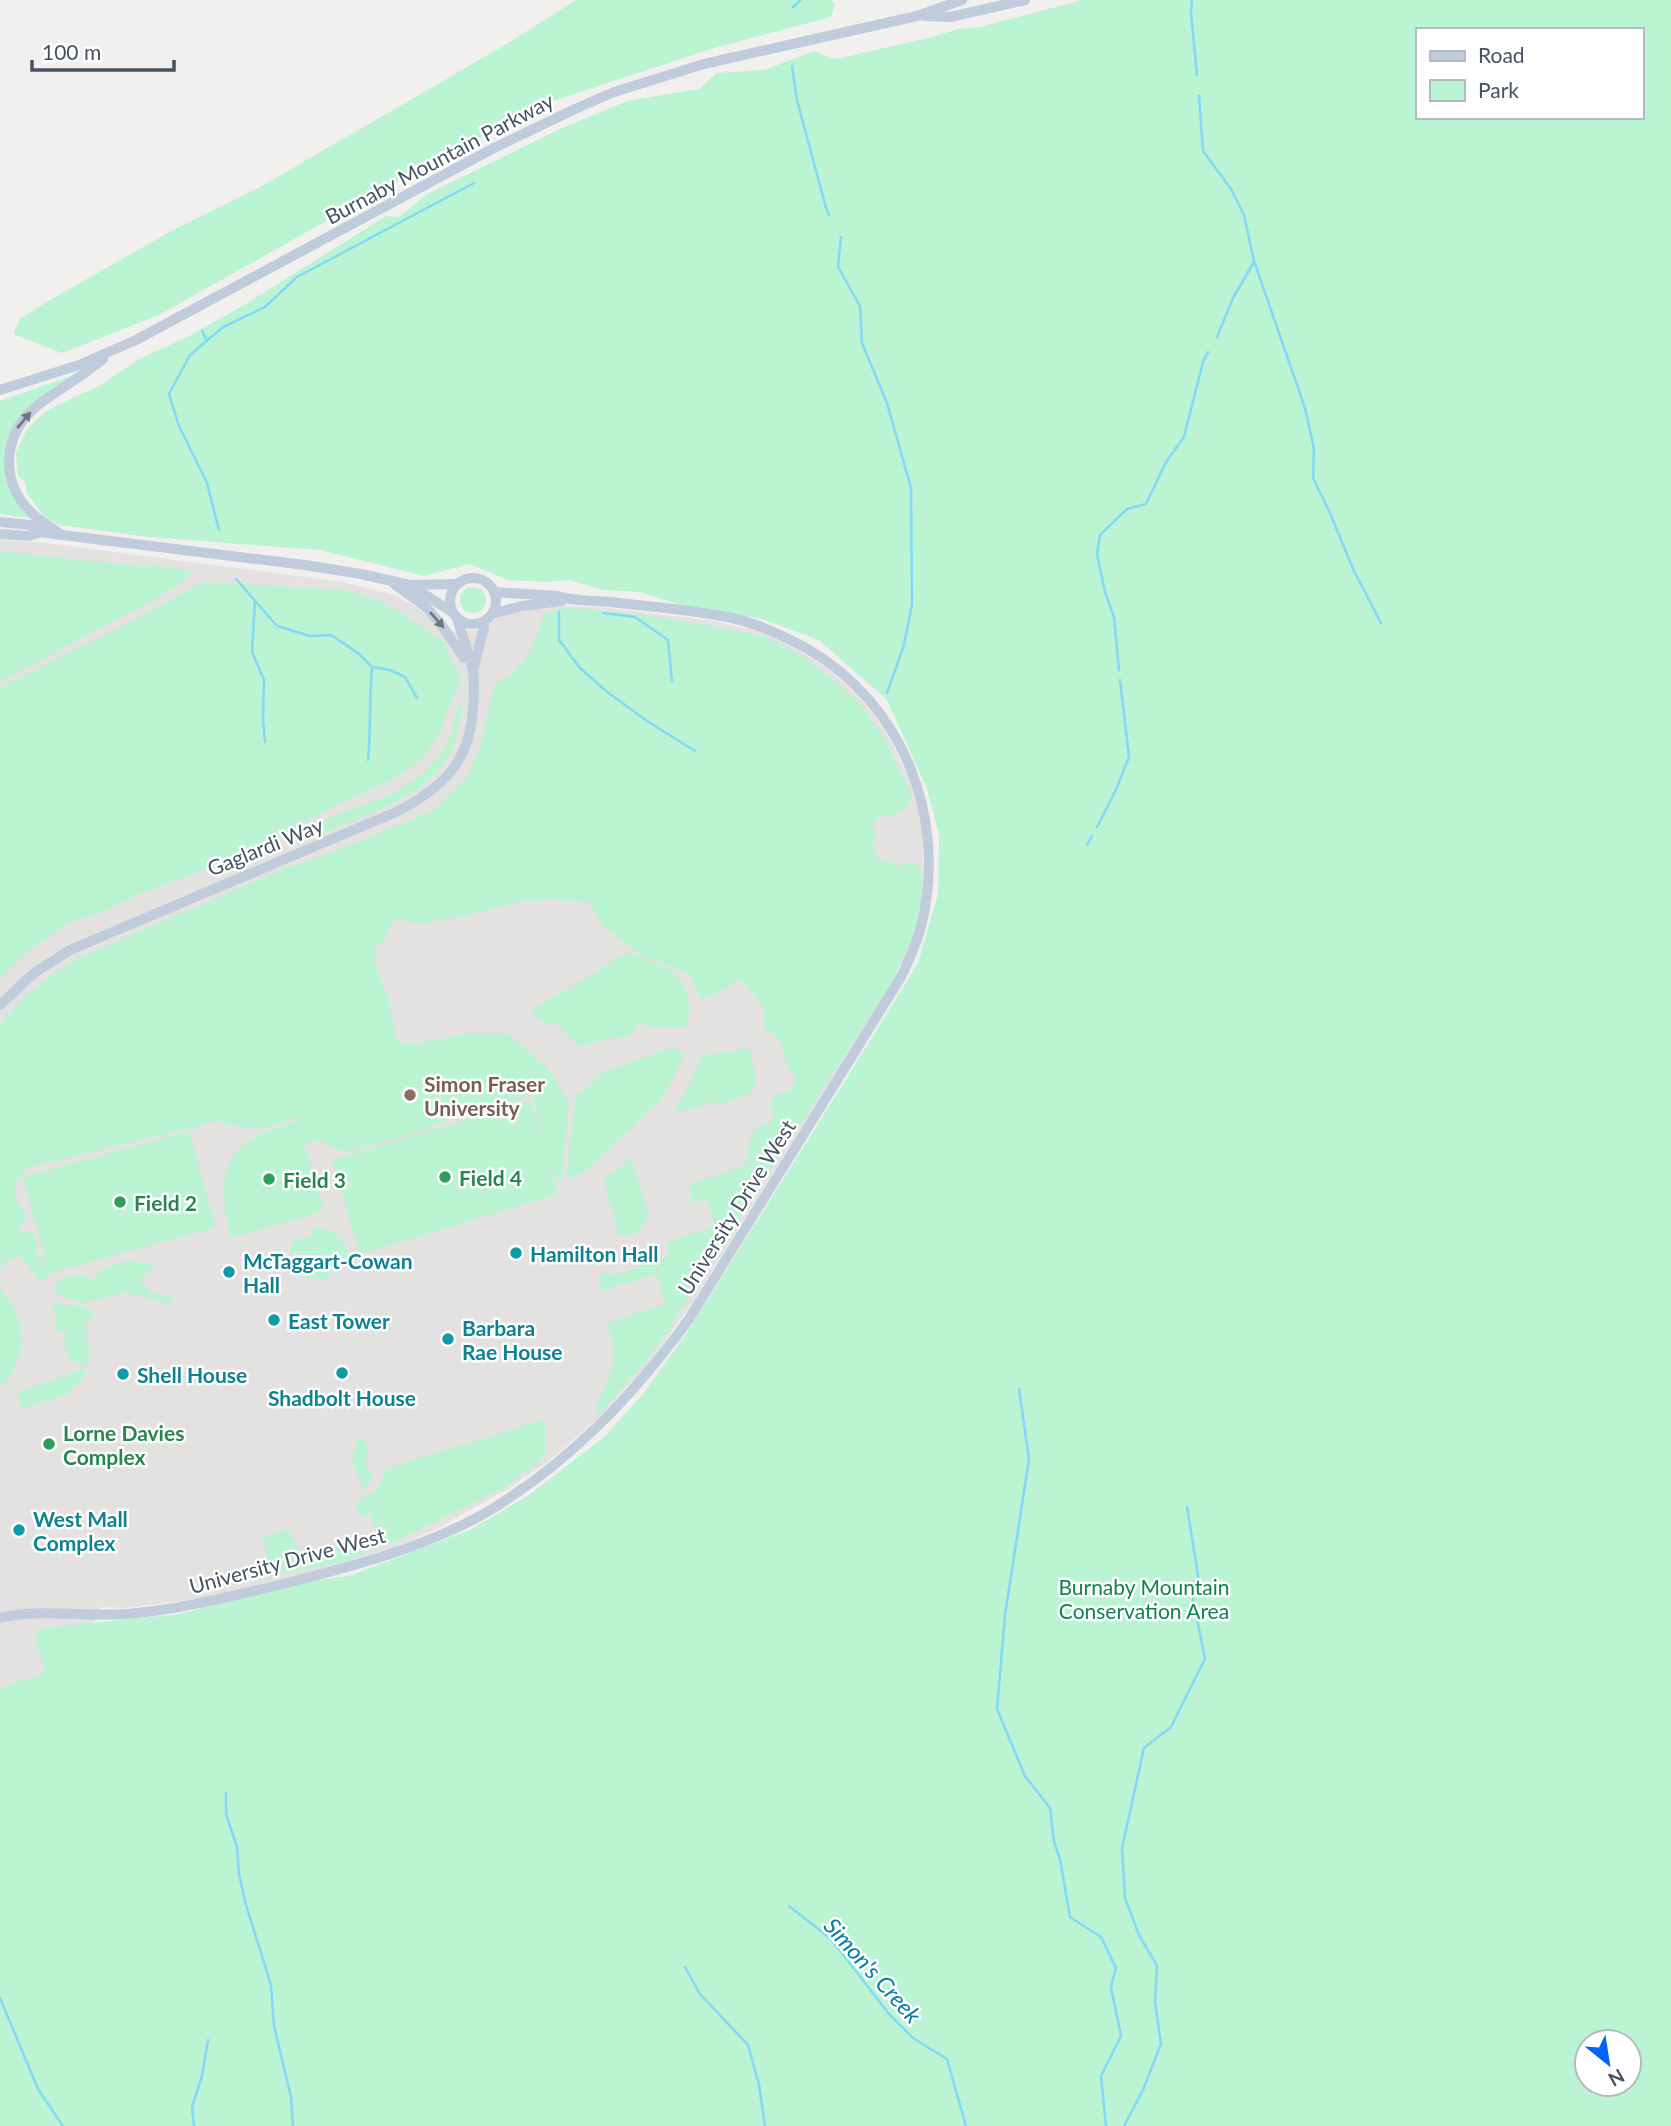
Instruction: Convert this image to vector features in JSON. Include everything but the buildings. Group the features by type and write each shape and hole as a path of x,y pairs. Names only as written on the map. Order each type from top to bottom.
{"street":[{"name":"Burnaby Mountain Parkway","path":"0,390 112,352 492,149 614,92 704,64 917,16 962,0"},
{"name":"Burnaby Mountain Parkway","path":"917,16 950,17 1025,0"},
{"path":"62,535 37,518 15,491 8,470 9,446 15,430 36,407 112,352"},
{"path":"0,522 30,525 41,533"},
{"path":"0,534 62,535 305,565 410,584 457,584"},
{"path":"389,580 426,607 473,671"},
{"path":"410,584 455,615 470,624 488,618 496,604 494,592 485,581 463,580 457,584 450,597 455,615"},
{"name":"University Drive West","path":"494,592 558,596 568,600"},
{"name":"University Drive West","path":"0,1618 42,1612 135,1614 190,1606 303,1579 369,1561 461,1525 486,1513 536,1480 591,1435 663,1355 689,1319 901,977 914,950 927,890 929,843 918,784 889,728 869,700 827,660 782,635 761,627 722,617 607,602 568,600 522,606 488,618"},
{"name":"Gaglardi Way","path":"0,1005 34,973 69,950 376,821 428,794 447,777 470,736 474,695 473,671 455,615"},
{"name":"Gaglardi Way","path":"473,671 488,618"}],"shaded area":[{"name":"Simon Fraser University","path":"0,540 45,543 343,582 395,595 418,608 443,632 487,629 493,620 505,615 538,608 569,606 611,608 714,621 757,631 785,643 833,673 874,715 892,743 910,781 918,809 922,833 924,890 909,949 889,987 688,1309 649,1363 600,1416 571,1442 506,1490 434,1530 398,1546 320,1570 196,1599 126,1608 102,1607 53,1694 0,1709"}],"green space":[{"path":"576,0 832,0 835,4 831,17 714,48 547,103 387,187 161,314 62,353 13,334 20,319 48,301 173,230 260,187 505,45"},
{"name":"Burnaby Mountain Conservation Area","path":"1082,0 1671,0 1671,2126 0,2126 0,1689 45,1671 35,1636 43,1628 179,1614 311,1581 349,1576 472,1529 529,1495 604,1437 643,1394 686,1334 918,963 938,894 939,835 927,789 887,700 819,640 759,618 693,609 640,592 604,590 568,580 508,580 470,564 424,576 320,550 149,537 59,525 44,516 27,494 25,482 18,476 16,452 27,429 55,406 99,386 139,359 191,335 244,305 386,216 399,217 427,194 562,128 627,101 699,89 717,73 764,70 814,51 835,59"},
{"path":"74,375 37,401 5,458 31,518 0,514 0,401"},
{"path":"0,551 148,567 155,565 192,571 181,583 164,594 0,682"},
{"path":"203,582 344,590 370,597 400,612 444,642 461,680 440,733 423,758 392,780 331,807 279,837 207,869 134,896 103,912 70,922 26,952 0,978 0,688"},
{"path":"473,587 482,591 486,600 482,609 473,613 464,609 460,600 464,591"},
{"path":"566,607 660,617 767,637 808,660 861,705 885,739 912,796 907,808 889,816 879,817 873,823 876,839 872,845 876,857 884,862 890,860 897,867 905,862 920,866 923,893 913,935 893,980 653,1353 597,1417 598,1404 614,1356 608,1322 665,1304 657,1274 600,1291 601,1274 618,1274 669,1256 666,1243 714,1226 708,1201 691,1201 690,1184 746,1165 753,1133 769,1123 774,1115 769,1104 773,1095 789,1091 794,1087 796,1077 787,1064 778,1039 763,1029 763,1007 743,984 736,979 732,986 703,999 696,991 690,974 641,955 604,927 590,903 524,901 417,924 399,918 389,926 386,938 374,948 377,971 387,993 396,1039 405,1044 414,1044 465,1034 502,1033 513,1036 515,1042 521,1044 549,1069 569,1103 560,1181 557,1181 548,1161 558,1194 360,1254 332,1160 530,1101 542,1138 532,1092 509,1103 482,1103 469,1113 428,1129 352,1151 331,1148 319,1138 319,1141 304,1143 323,1206 318,1213 231,1238 224,1190 226,1173 232,1158 242,1146 257,1136 302,1119 297,1117 262,1129 229,1125 219,1121 27,1168 16,1182 14,1198 25,1212 25,1223 18,1228 21,1234 33,1232 38,1243 36,1253 43,1258 48,1269 23,1177 189,1131 216,1227 51,1273 40,1281 16,1256 0,1267 0,1024 29,992 74,960 277,872 434,810 468,776 480,749 494,685 510,674 529,654 545,613"},
{"path":"458,703 462,707 453,747 436,773 422,786 366,816 299,841 310,829 324,820 383,798 421,775 432,765 449,740"},
{"path":"630,953 667,969 678,977 686,990 689,1006 684,1028 648,1027 644,1021 636,1026 631,1036 604,1039 582,1047 559,1025 546,1023 531,1012 611,961"},
{"path":"749,1047 757,1081 751,1093 723,1103 714,1102 672,1114 689,1086 702,1055"},
{"path":"681,1049 683,1058 662,1099 588,1169 569,1179 566,1174 576,1096 602,1073 663,1050"},
{"path":"631,1158 649,1215 636,1234 619,1236 604,1179"},
{"path":"316,1227 337,1236 349,1255 341,1265 335,1266 335,1270 325,1280 306,1278 318,1260 325,1255 292,1253 290,1250 291,1243 296,1239 307,1238"},
{"path":"128,1260 153,1265 153,1269 139,1279 140,1283 151,1294 171,1298 171,1305 123,1292 87,1303 66,1298 56,1291 53,1285 64,1278 79,1274 93,1280 102,1269"},
{"path":"0,1289 18,1316 22,1337 19,1358 0,1386"},
{"path":"52,1302 83,1306 94,1315 85,1324 90,1352 84,1378 67,1395 21,1408 17,1392 86,1367 68,1355 66,1333 59,1332 54,1322 56,1316"},
{"path":"545,1419 545,1454 538,1462 505,1487 392,1543 375,1545 360,1556 338,1563 237,1583 230,1573 268,1558 262,1537 288,1529 301,1553 309,1555 376,1533 371,1514 359,1516 355,1503 375,1489 388,1468"},
{"path":"357,1438 364,1439 369,1453 365,1462 374,1477 364,1489 352,1461 356,1445 354,1441"}],"waterway":[{"path":"793,7 801,0"},
{"path":"1192,0 1197,75"},
{"path":"792,66 797,100 829,215"},
{"path":"1199,96 1203,151 1231,189 1244,215 1254,261 1305,408 1314,449 1313,478 1353,569 1381,623"},
{"path":"219,530 207,483 179,426 169,394 190,355 223,327 265,307 297,277 474,183"},
{"path":"841,237 838,267 860,306 862,343 887,403 911,488 912,604 904,645 887,693"},
{"path":"1217,337 1233,298 1254,262"},
{"path":"202,331 207,341"},
{"path":"1119,670 1114,617 1105,592 1097,554 1100,535 1127,509 1146,504 1166,462 1184,437 1208,352"},
{"path":"236,579 277,626 310,636 331,635 358,653 372,667 390,670 405,677 417,698"},
{"path":"255,601 252,652 264,680 265,742"},
{"path":"559,612 559,640 580,668 647,721 695,751"},
{"path":"603,613 635,617 668,640 672,681"},
{"path":"368,760 372,669"},
{"path":"1097,827 1129,757 1120,680"},
{"path":"1087,845 1092,836"},
{"path":"1019,1389 1029,1459 1005,1615 997,1709 1025,1776 1050,1808 1054,1842 1060,1859 1070,1917 1101,1937 1116,1968 1111,1987 1121,2036 1101,2076 1106,2126"},
{"name":"Simon's Creek","path":"1124,2126 1143,2090 1161,2044 1155,2002 1157,1966 1139,1935 1125,1898 1122,1848 1144,1748 1171,1727 1205,1659 1193,1599 1199,1581 1187,1507"},
{"path":"226,1793 226,1814 237,1847 239,1874 246,1905 271,1985 274,2026 291,2097 293,2126"},
{"name":"Simon's Creek","path":"789,1906 831,1939 889,2014 913,2038 947,2059 966,2126"},
{"path":"685,1967 700,1994 748,2045 759,2085 765,2126"},
{"path":"0,1998 38,2089 63,2126"},
{"path":"194,2126 192,2107 202,2076 208,2040"}],"place":[{"name":"Simon Fraser University","path":"410,1095"},
{"name":"Field 4","path":"445,1177"},
{"name":"Field 3","path":"269,1179"},
{"name":"Field 2","path":"120,1202"},
{"name":"Hamilton Hall","path":"516,1253"},
{"name":"McTaggart-Cowan Hall","path":"229,1272"},
{"name":"East Tower","path":"274,1320"},
{"name":"Barbara Rae House","path":"448,1339"},
{"name":"Shadbolt House","path":"342,1373"},
{"name":"Shell House","path":"123,1374"},
{"name":"Lorne Davies Complex","path":"49,1444"},
{"name":"West Mall Complex","path":"19,1530"}]}
